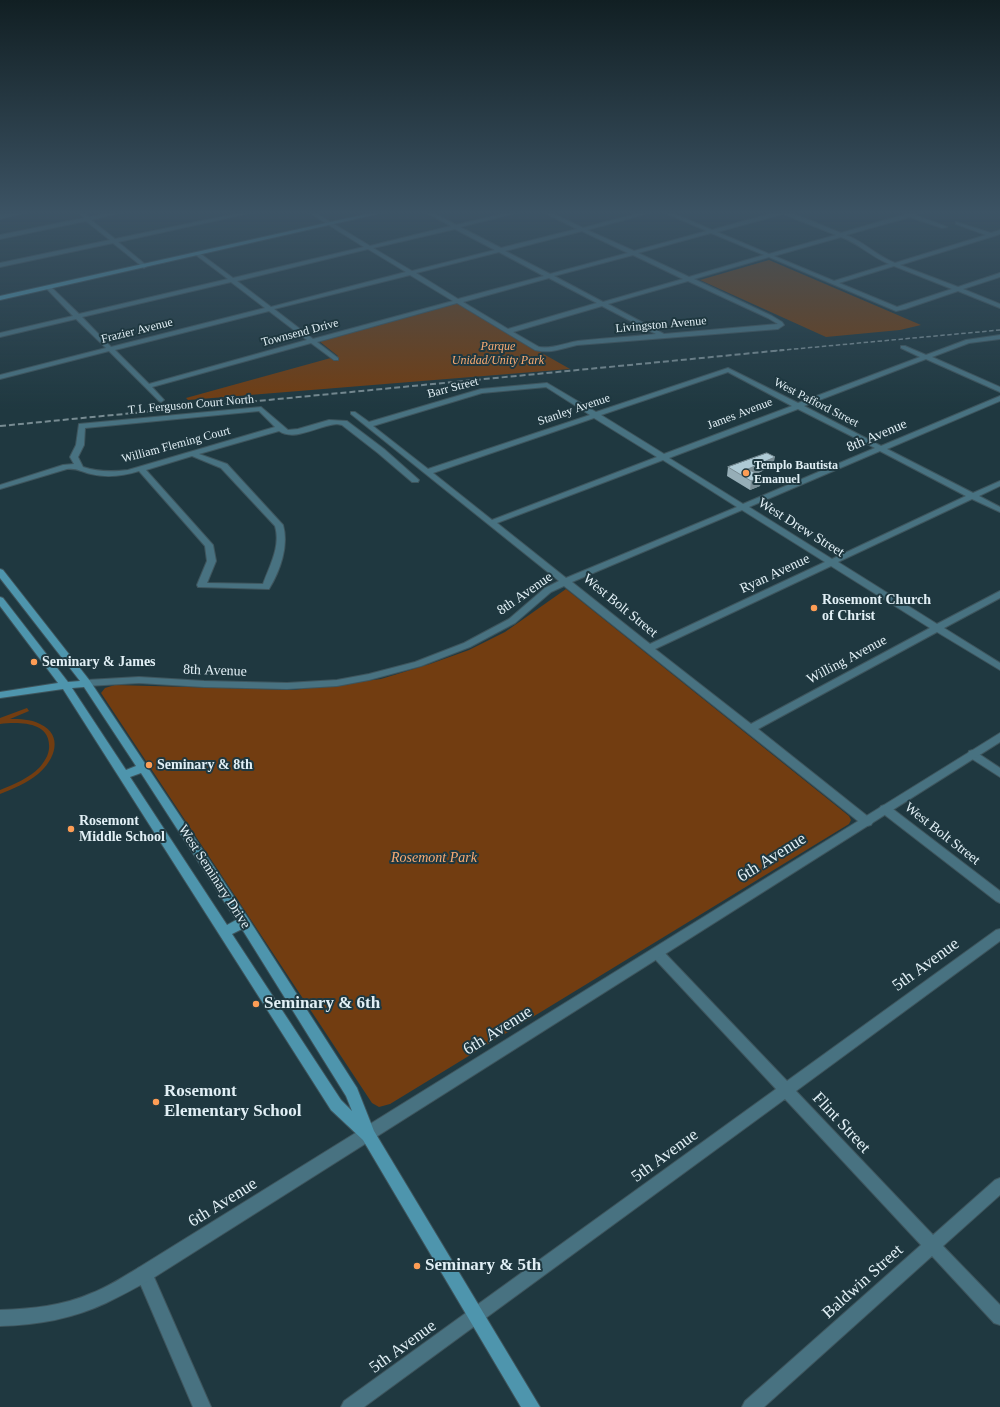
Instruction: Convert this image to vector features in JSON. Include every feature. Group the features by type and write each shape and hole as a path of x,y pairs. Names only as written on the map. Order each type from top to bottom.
{"main road":[{"path":"0,298 91,278"},
{"name":"West Seminary Drive","path":"0,572 87,683 244,922 352,1093 368,1135 475,1316 531,1407"},
{"name":"West Seminary Drive","path":"0,600 65,685 336,1105 368,1135"},
{"path":"0,695 87,683"},
{"path":"124,775 142,768"},
{"path":"224,932 244,922"}],"street":[{"path":"0,335 237,278"},
{"name":"Frazier Avenue","path":"0,377 393,278"},
{"path":"419,278 508,331 698,278"},
{"name":"Townsend Drive","path":"148,386 547,278"},
{"path":"550,278 664,336"},
{"path":"685,278 690,280"},
{"path":"819,278 890,307 900,309 993,278"},
{"path":"834,284 854,278"},
{"path":"926,278 1000,306"},
{"path":"231,279 336,358"},
{"name":"Livingston Avenue","path":"508,331 531,346 544,350 577,343 744,328 778,327 780,325 780,322 770,317 690,280"},
{"path":"48,287 161,400"},
{"name":"James Avenue","path":"491,523 968,341 1000,337"},
{"path":"903,347 1000,390"},
{"name":"West Pafford Street","path":"728,370 1000,510"},
{"name":"Stanley Avenue","path":"427,472 594,414 728,370"},
{"name":"West Drew Street","path":"547,385 1000,667"},
{"name":"Barr Street","path":"368,425 481,391 547,385"},
{"name":"8th Avenue","path":"87,683 139,680 204,684 287,686 337,683 369,677 418,664 467,645 512,621 548,590 565,582 1000,398"},
{"name":"T L Ferguson Court North","path":"79,466 74,457 80,445 82,426 261,410 280,428"},
{"name":"West Bolt Street","path":"354,413 867,822"},
{"path":"280,428 285,432 295,432 328,423 344,423 415,480"},
{"name":"William Fleming Court","path":"79,466 88,472 106,475 141,469 280,428"},
{"path":"141,469 212,551 212,561 201,585 266,587 282,541 282,531 279,525 224,466 193,454"},
{"path":"0,487 66,467 79,466"},
{"path":"0,492 66,472 79,466"},
{"name":"Ryan Avenue","path":"649,648 1000,483"},
{"name":"Willing Avenue","path":"750,729 1000,594"},
{"name":"6th Avenue","path":"0,1318 26,1318 92,1302 144,1274 867,822 1000,737"},
{"path":"973,754 1000,773"},
{"name":"West Bolt Street","path":"886,809 1000,898"},
{"name":"5th Avenue","path":"350,1407 1000,934"},
{"name":"Flint Street","path":"657,953 1000,1317"},
{"name":"Baldwin Street","path":"751,1407 1000,1186"},
{"path":"144,1274 202,1407"}],"green space":[{"path":"708,278 810,278 921,325 900,330 826,337 700,280"},
{"name":"Parque Unidad/Unity Park","path":"457,303 570,369 188,400 186,398 338,356 319,341"},
{"name":"Rosemont Park","path":"566,589 849,816 851,820 849,824 390,1104 379,1107 372,1103 101,693 105,688 115,685 294,690 381,679 469,650 505,632"},
{"path":"27,708 29,711 10,719 32,721 48,729 52,734 54,741 52,755 49,762 34,777 20,786 0,794 0,790 22,780 36,771 44,762 48,753 49,744 47,736 37,727 22,723 0,724 0,718"}],"building":[{"path":"767,453 775,457 748,469 762,477 751,481 728,467"}],"railway":[{"path":"773,351 1000,330"},
{"path":"0,426 784,350"}],"place":[{"name":"Templo Bautista Emanuel","path":"746,473"},
{"name":"Rosemont Church of Christ","path":"814,608"},
{"name":"Seminary & James","path":"34,662"},
{"name":"Seminary & 8th","path":"149,765"},
{"name":"Rosemont Middle School","path":"71,829"},
{"name":"Seminary & 6th","path":"256,1004"},
{"name":"Rosemont Elementary School","path":"156,1102"},
{"name":"Seminary & 5th","path":"417,1266"}]}
